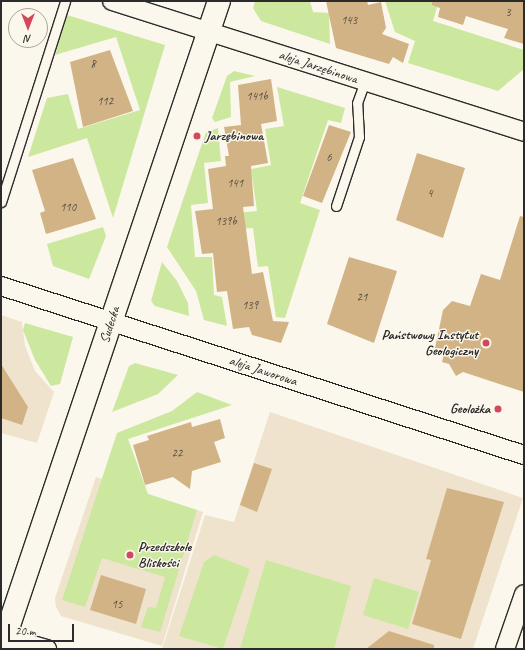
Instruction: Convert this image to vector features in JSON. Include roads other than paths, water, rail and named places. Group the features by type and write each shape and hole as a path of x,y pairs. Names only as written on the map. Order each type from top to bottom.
{"street":[{"name":"aleja Jarzębinowa","path":"112,1 524,132"},
{"name":"Sudecka","path":"2,640 219,1"},
{"name":"aleja Jaworowa","path":"1,286 524,455"},
{"path":"505,649 524,594"},
{"path":"2,640 47,649"}],"lane":[{"path":"1,202 65,1"},
{"path":"336,206 359,137 357,102 365,82"}],"place":[{"name":"Jarzębinowa","path":"197,136"},
{"name":"Państwowy Instytut Geologiczny","path":"486,343"},
{"name":"Geolożka","path":"498,409"},
{"name":"Przedszkole Bliskości","path":"130,555"}]}
